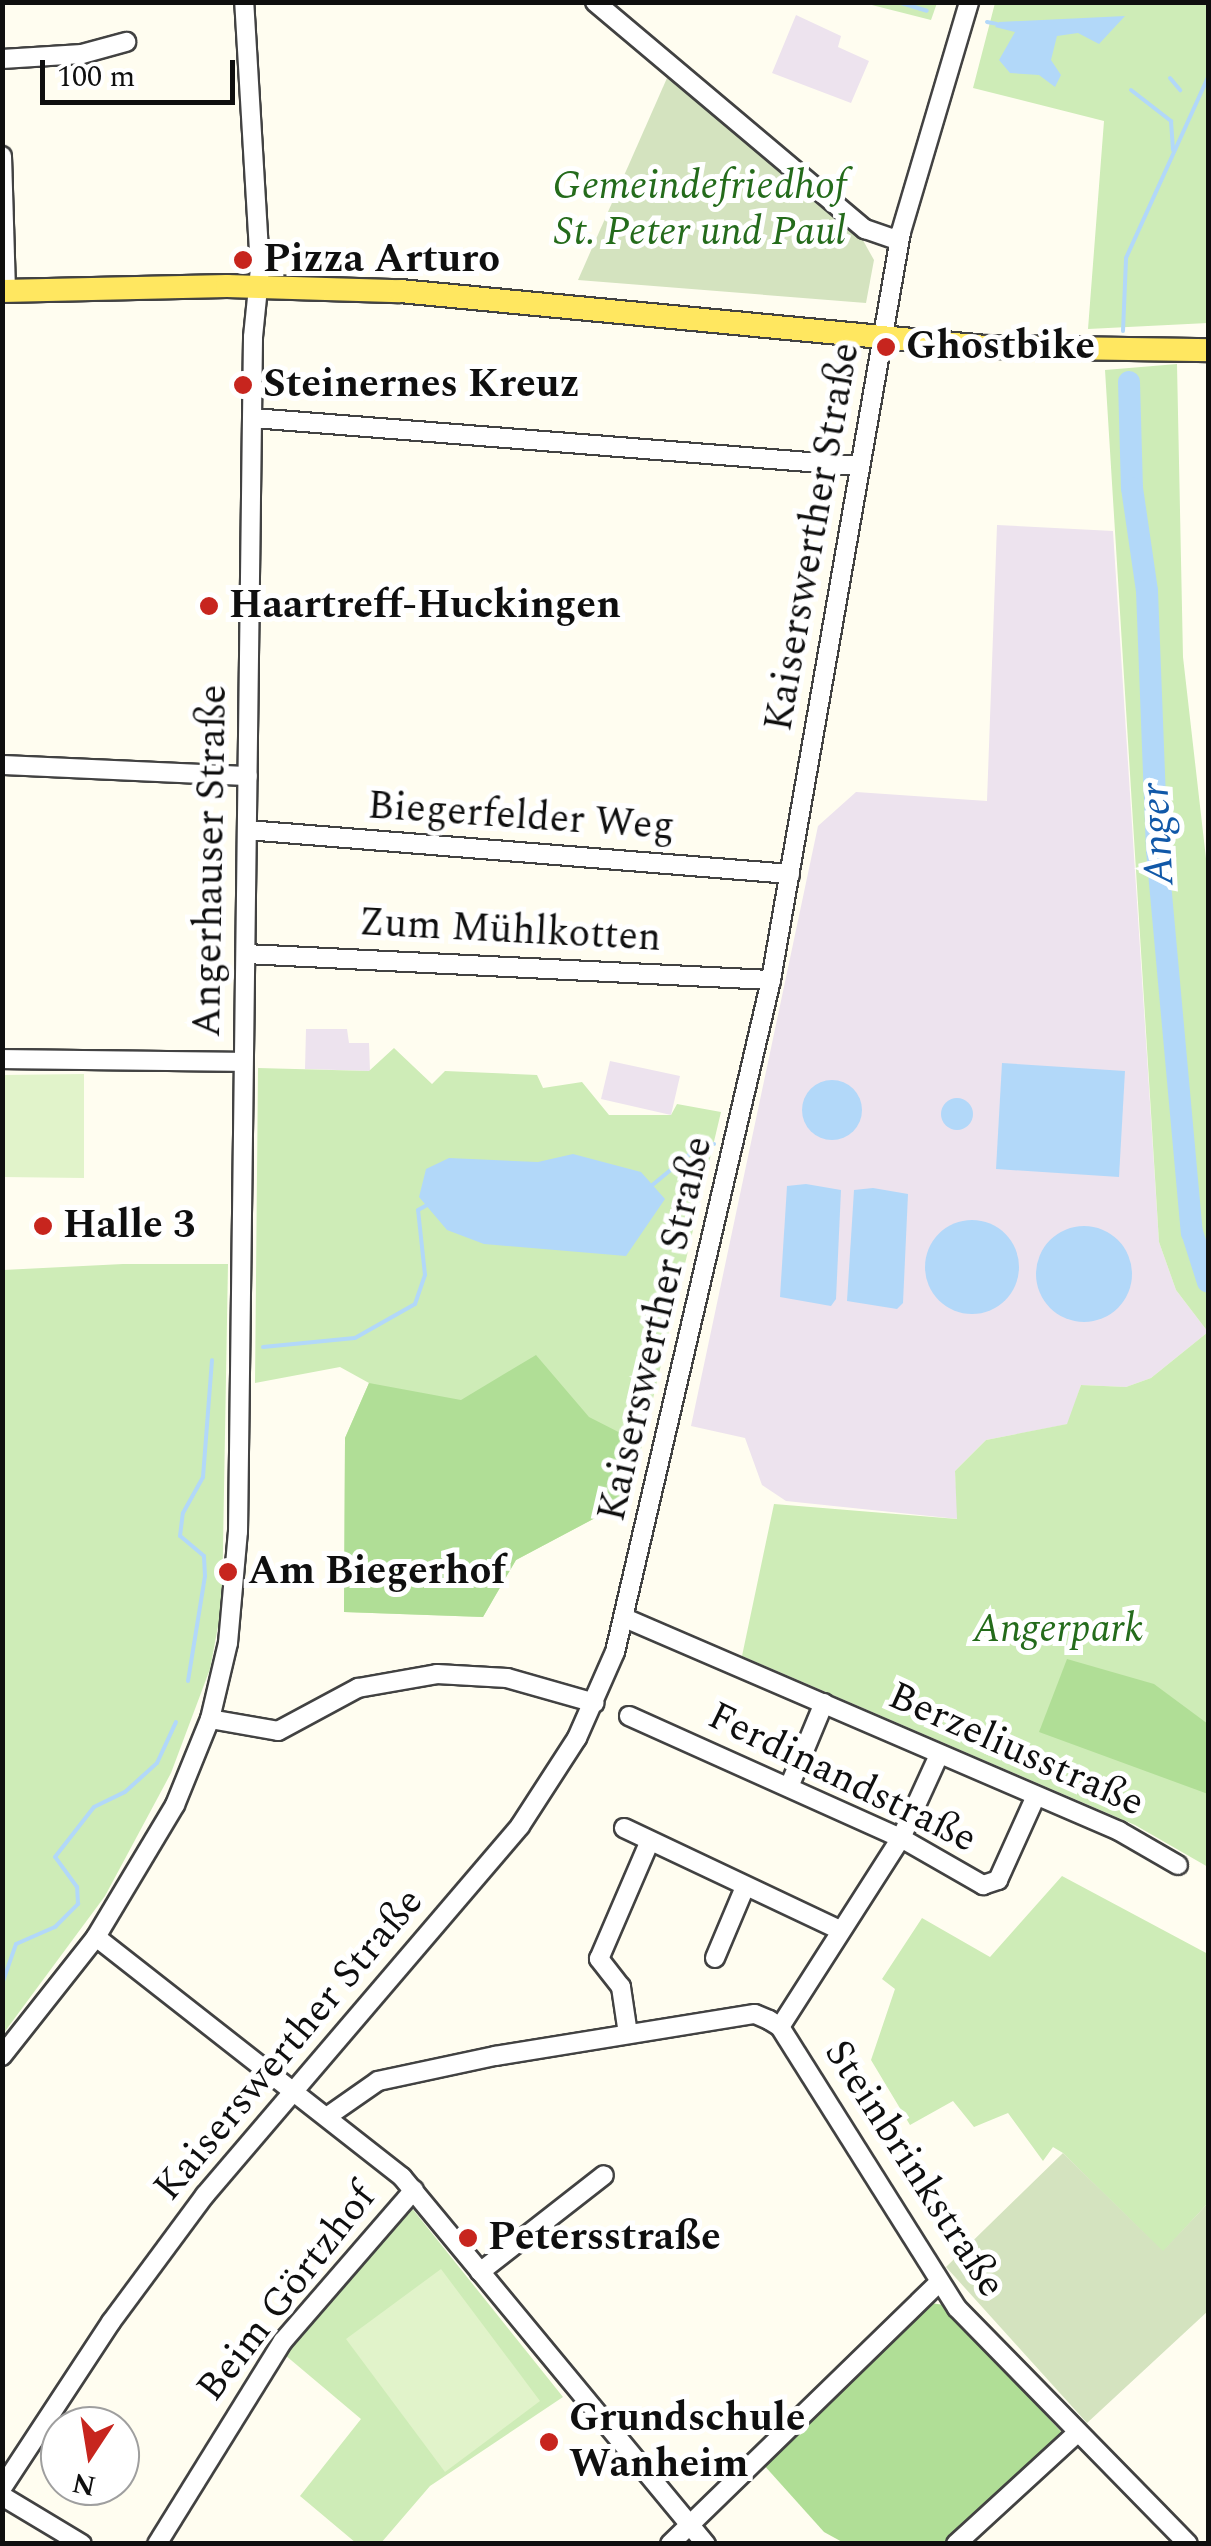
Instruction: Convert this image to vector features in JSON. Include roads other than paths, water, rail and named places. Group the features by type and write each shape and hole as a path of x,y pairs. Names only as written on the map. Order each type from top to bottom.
{"main road":[{"path":"4,291 258,286 432,294 1037,350 1208,350"}],"street":[{"name":"Angerhauser Straße","path":"2,2056 96,1937 176,1805 210,1719 228,1643 238,1532 252,418 260,242 244,2"},
{"path":"596,2 865,229 900,241"},
{"name":"Kaiserswerther Straße","path":"2,2488 111,2322 291,2087 520,1826 595,1704 627,1619 771,980 900,241 969,2"},
{"path":"2,59 82,54 126,42"},
{"path":"2,156 4,291"},
{"path":"252,418 859,466"},
{"path":"2,766 248,776"},
{"name":"Biegerfelder Weg","path":"247,830 790,874"},
{"name":"Zum Mühlkotten","path":"246,954 771,980"},
{"path":"2,1060 244,1062"},
{"name":"Berzeliusstraße","path":"627,1619 1118,1831 1178,1864"},
{"path":"210,1719 278,1730 358,1688 437,1674 507,1678 595,1704"},
{"name":"Berzeliusstraße","path":"789,1788 824,1703"},
{"name":"Ferdinandstraße","path":"629,1716 901,1838 982,1884 992,1884 1035,1798"},
{"path":"780,2026 901,1838 939,1755"},
{"path":"624,1828 648,1844 840,1930"},
{"path":"628,2034 621,1986 599,1958 648,1844"},
{"path":"715,1958 746,1887"},
{"path":"96,1937 328,2116 414,2190 706,2544"},
{"name":"Steinbrinkstraße","path":"328,2116 378,2081 754,2014 780,2026 939,2282 1075,2435 1188,2544"},
{"path":"480,2272 604,2175"},
{"name":"Beim Görtzhof","path":"157,2544 283,2341 414,2190"},
{"path":"670,2544 939,2282"},
{"path":"956,2544 1075,2435"},
{"path":"2,2496 82,2544"}],"water":[{"path":"1125,16 1099,44 1078,33 1057,36 1051,60 1061,75 1055,87 1039,75 1010,73 999,60 1015,32 995,27 999,22"},
{"path":"1002,1063 1125,1071 1119,1177 996,1169"},
{"path":"832,1080 853,1089 862,1110 853,1131 832,1140 811,1131 802,1110 811,1089"},
{"path":"957,1098 969,1102 973,1114 969,1126 957,1130 945,1126 941,1114 945,1102"},
{"path":"573,1154 641,1172 665,1199 626,1256 484,1244 447,1230 419,1197 426,1169 449,1158 538,1162"},
{"path":"806,1184 841,1190 836,1299 831,1306 780,1297 787,1186"},
{"path":"873,1188 908,1194 903,1303 897,1309 847,1301 854,1190"},
{"path":"963,1220 981,1220 1006,1233 1016,1249 1016,1285 1006,1301 981,1314 963,1314 938,1301 925,1276 925,1258 938,1233"},
{"path":"1084,1226 1102,1230 1118,1240 1128,1256 1132,1274 1128,1292 1118,1308 1102,1318 1084,1322 1066,1318 1050,1308 1040,1292 1036,1274 1040,1256 1050,1240 1066,1230"}],"waterway":[{"path":"898,2 927,11"},
{"path":"987,22 997,24"},
{"name":"Anger","path":"1123,331 1126,258 1208,77"},
{"path":"1170,78 1180,90"},
{"path":"1131,90 1171,121 1173,150"},
{"name":"Anger","path":"1129,382 1132,488 1147,591 1157,850 1192,1232 1208,1282"},
{"path":"650,1187 702,1144 714,1144"},
{"path":"263,1347 355,1338 415,1304 425,1275 418,1210 427,1205"},
{"path":"188,1681 205,1576 204,1556 180,1536 183,1513 203,1477 212,1360"},
{"path":"2,1984 16,1944 55,1927 78,1904 77,1887 55,1857 94,1807 125,1792 157,1763 176,1722"}],"place":[{"name":"Pizza Arturo","path":"243,260"},
{"name":"Ghostbike","path":"886,347"},
{"name":"Steinernes Kreuz","path":"243,385"},
{"name":"Haartreff-Huckingen","path":"209,606"},
{"name":"Halle 3","path":"43,1226"},
{"name":"Am Biegerhof","path":"228,1572"},
{"name":"Petersstraße","path":"468,2238"},
{"name":"Grundschule Wanheim","path":"549,2442"}],"park label":[{"name":"Gemeindefriedhof St. Peter und Paul","path":"700,210"},
{"name":"Angerpark","path":"1058,1630"}]}
